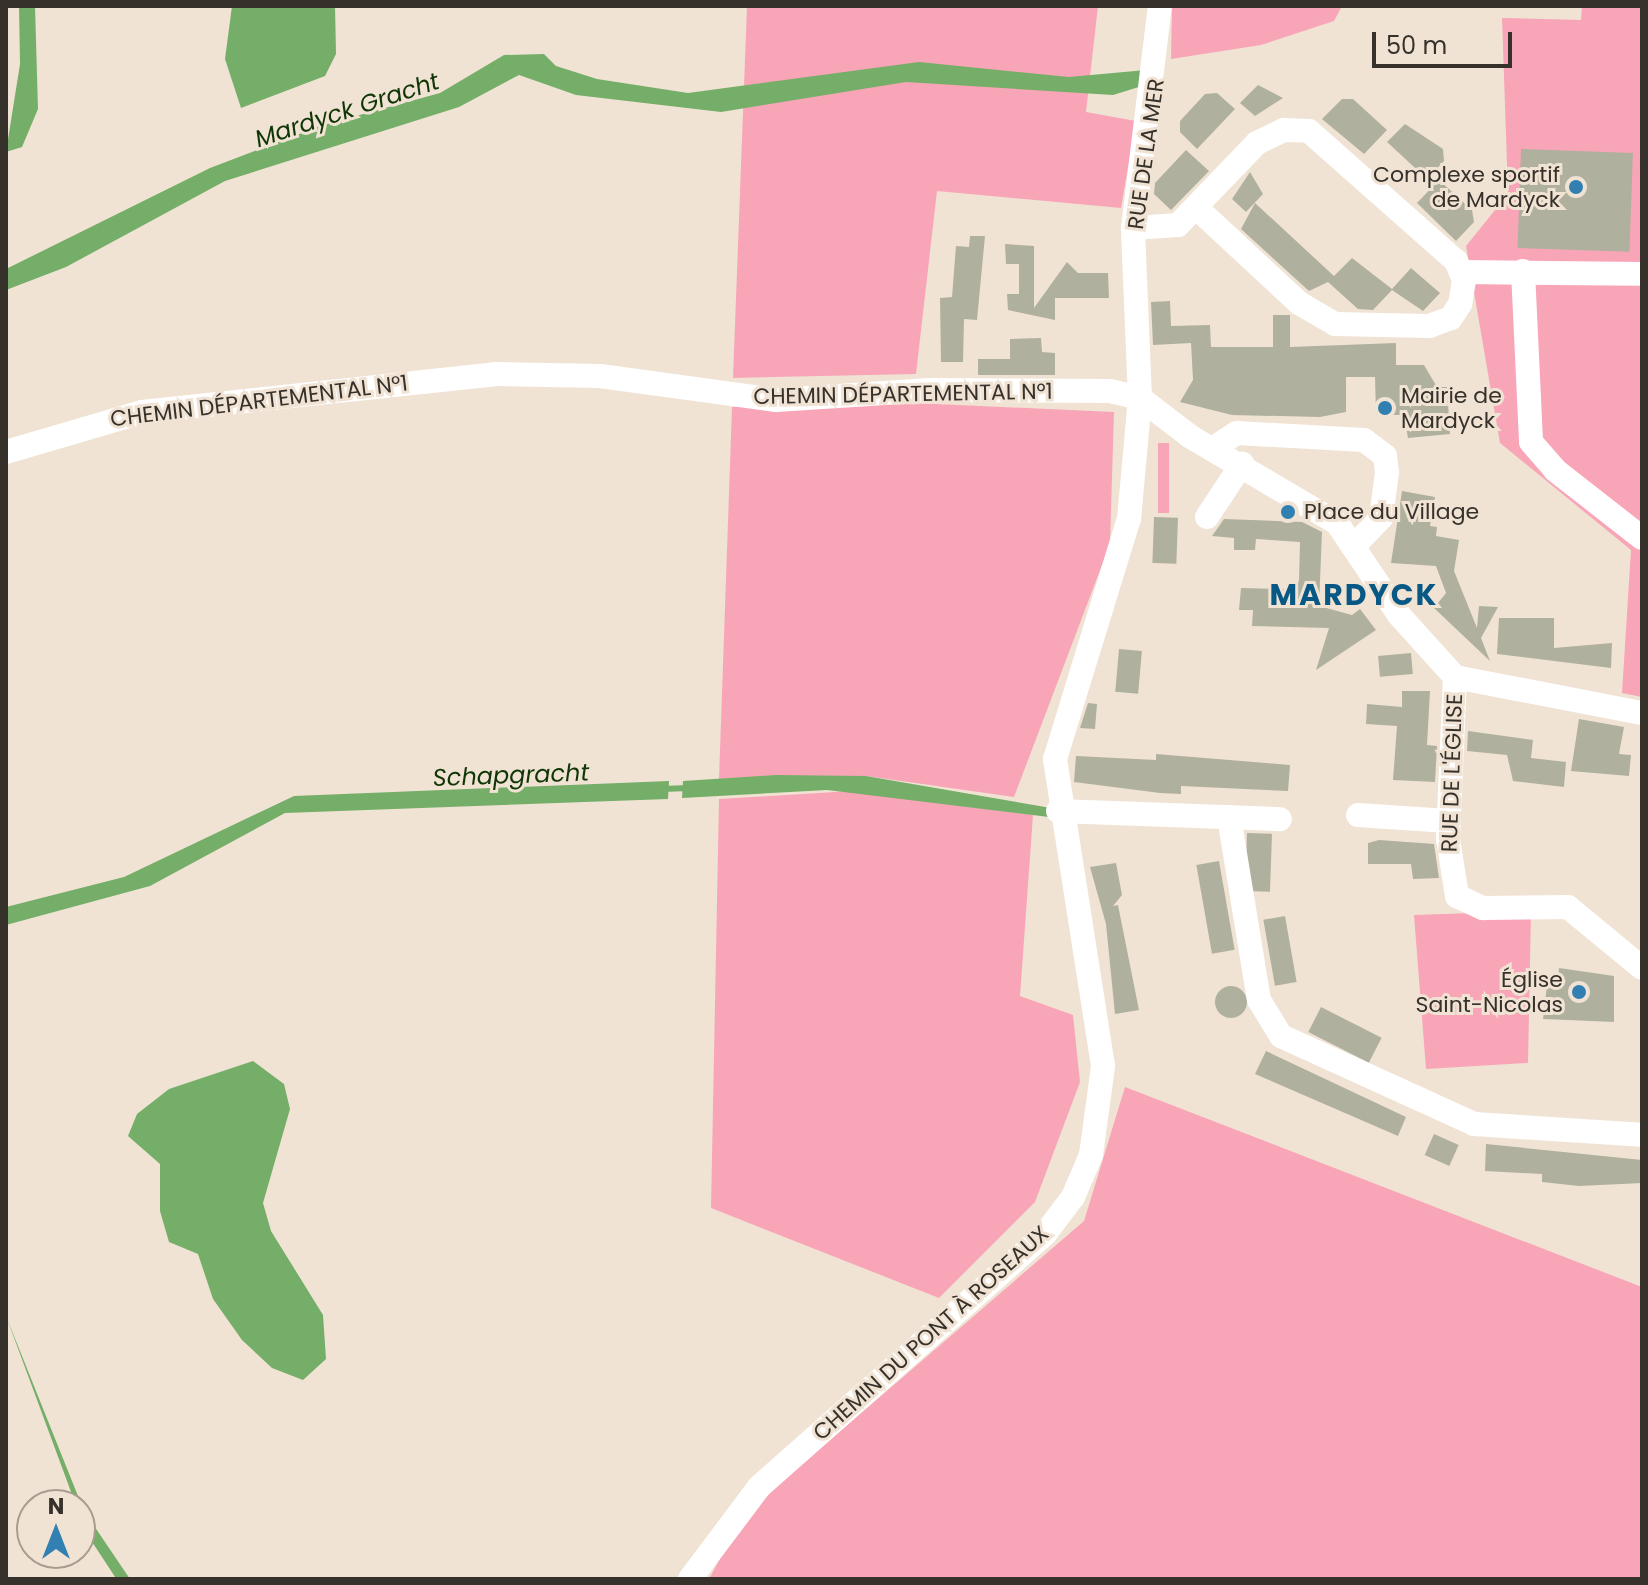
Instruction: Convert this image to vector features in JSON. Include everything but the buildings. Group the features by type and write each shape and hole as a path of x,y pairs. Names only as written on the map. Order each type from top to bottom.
{"street":[{"name":"RUE DE LA MER","path":"1140,398 1133,228 1160,6"},
{"path":"1133,228 1170,228 1199,210 1257,143 1284,130 1309,131 1463,272 1642,274"},
{"path":"1199,210 1307,310 1344,327 1445,322 1460,304 1463,272"},
{"path":"1523,271 1531,442 1555,470 1642,538"},
{"name":"CHEMIN DÉPARTEMENTAL N°1","path":"6,452 142,412 495,374 600,376 776,400 979,388 1140,398"},
{"path":"1140,398 1212,449 1337,523 1356,544 1399,615 1455,677 1642,713"},
{"name":"CHEMIN DU PONT À ROSEAUX","path":"690,1579 745,1500 1025,1254 1078,1187 1099,1127 1103,1066 1058,811 1059,736 1126,536 1140,398"},
{"path":"1212,449 1237,433 1364,440 1385,456 1387,472 1381,518 1356,544"},
{"path":"1207,517 1242,464"},
{"name":"RUE DE L'ÉGLISE","path":"1455,677 1448,821 1451,881 1461,901 1483,908 1560,906 1588,917 1642,968"},
{"path":"1058,811 1280,819"},
{"path":"1358,815 1448,821"},
{"path":"1229,817 1259,1000 1281,1036 1474,1124 1642,1135"}],"shaded area":[{"path":"19,6 35,6 38,109 22,147 6,152 20,64"},
{"path":"232,6 335,6 336,54 325,76 241,108 225,59"},
{"path":"747,6 1098,6 1086,112 1136,121 1121,208 937,191 916,374 733,378"},
{"path":"1172,6 1342,6 1334,21 1261,45 1171,59"},
{"path":"1582,6 1642,6 1642,697 1622,693 1631,550 1500,443 1466,246 1508,194 1502,18 1581,20"},
{"path":"544,54 556,66 597,79 688,93 919,62 1069,77 1146,70 1142,86 1113,95 906,82 721,112 576,95 519,75 459,107 225,181 66,267 6,290 6,269 210,168 323,125 440,93 504,55"},
{"path":"915,403 1114,412 1110,544 1014,797 866,776 719,779 732,407"},
{"path":"1158,443 1169,443 1169,513 1158,513"},
{"path":"776,775 866,776 1051,808 1049,817 827,790 682,798 683,781"},
{"path":"669,781 668,799 285,813 150,886 6,925 6,907 124,877 294,796"},
{"path":"851,791 1033,815 1020,996 1073,1015 1080,1082 1035,1202 939,1298 711,1208 719,799"},
{"path":"1531,911 1528,1063 1426,1069 1414,915"},
{"path":"253,1061 284,1084 290,1109 263,1203 271,1231 323,1315 326,1359 303,1380 272,1368 242,1340 213,1299 198,1254 169,1242 160,1211 160,1164 128,1136 137,1114 169,1089"},
{"path":"1125,1087 1642,1287 1642,1579 709,1579 744,1514 1084,1221"},
{"path":"6,1316 75,1489 70,1489"},
{"path":"96,1529 130,1579 120,1579 96,1547"}],"waterway":[{"name":"Schapgracht","path":"661,789 690,788"},
{"name":"Mardyck Gracht","path":"96,1542 120,1579"}],"place":[{"name":"Complexe sportif de Mardyck","path":"1576,187"},
{"name":"Mairie de Mardyck","path":"1385,408"},
{"name":"Place du Village","path":"1288,512"},
{"name":"Église Saint-Nicolas","path":"1579,992"}],"district":[{"name":"MARDYCK","path":"1354,595"}]}
